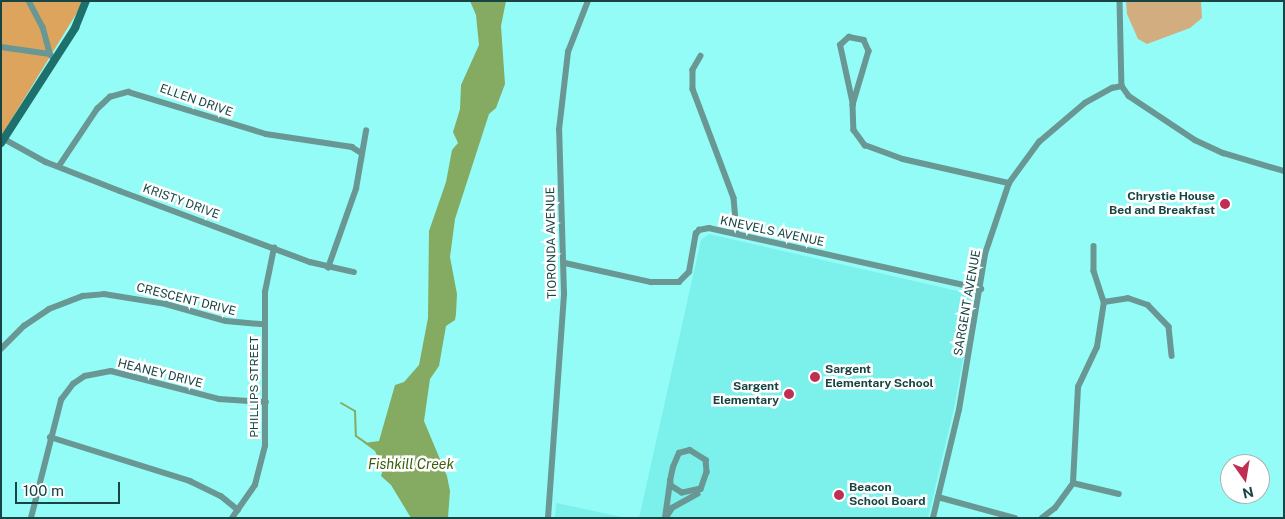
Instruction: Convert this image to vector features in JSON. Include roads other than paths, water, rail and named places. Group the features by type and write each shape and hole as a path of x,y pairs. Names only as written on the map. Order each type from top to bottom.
{"main road":[{"path":"3,141 86,1"}],"street":[{"path":"1,47 52,57 43,26 28,1"},
{"name":"TIORONDA AVENUE","path":"548,518 565,263 560,121 568,52 588,1"},
{"path":"1120,1 1122,86 1133,100 1194,140 1223,153 1284,171"},
{"path":"853,105 869,51 864,40 855,36 844,39 840,45 853,105 854,130 865,145 902,159 1009,183"},
{"path":"701,56 693,70 693,89 734,198 737,234"},
{"name":"SARGENT AVENUE","path":"932,518 959,410 981,289 985,254 1009,183 1039,142 1085,104 1112,88 1122,86"},
{"name":"ELLEN DRIVE","path":"59,166 97,110 110,97 128,92 266,134 352,147 360,152"},
{"path":"328,268 356,189 360,152 366,130"},
{"name":"KRISTY DRIVE","path":"3,141 59,166 274,248 328,268 354,272"},
{"name":"KNEVELS AVENUE","path":"565,263 668,284 686,278 699,230 709,228 981,289"},
{"path":"1042,518 1055,508 1073,483 1078,387 1097,347 1104,302 1094,271 1094,246"},
{"name":"PHILLIPS STREET","path":"232,518 255,485 262,466 266,402 264,292 274,248"},
{"name":"CRESCENT DRIVE","path":"1,349 24,326 49,309 83,296 104,294 166,304 226,321 264,324"},
{"path":"1104,302 1128,298 1148,304 1169,328 1172,356"},
{"name":"HEANEY DRIVE","path":"31,518 50,436 61,400 69,389 85,376 102,371 124,373 219,399 266,402"},
{"path":"50,436 190,481 220,496 238,510"},
{"path":"690,450 702,455 707,464 701,489 696,496 672,508 665,518 670,481 679,453 690,450"},
{"path":"670,481 671,486 682,493 701,489"},
{"path":"1073,483 1119,494"},
{"path":"938,497 1015,518"}],"water":[{"name":"Fishkill Creek","path":"470,1 506,1 501,26 505,84 496,108 489,114 455,219 450,257 457,294 456,314 455,320 446,326 439,366 430,379 424,421 447,476 450,491 448,518 411,518 391,485 381,476 383,469 375,451 364,443 379,441 395,385 404,382 419,365 428,318 429,231 446,182 452,150 458,143 453,132 460,109 461,85 479,45 476,15"}],"waterway":[{"path":"341,403 355,411 356,436 366,443"}],"place":[{"name":"Chrystie House Bed and Breakfast","path":"1225,204"},
{"name":"Sargent Elementary School","path":"815,377"},
{"name":"Sargent Elementary","path":"789,394"},
{"name":"Beacon School Board","path":"839,495"}]}
